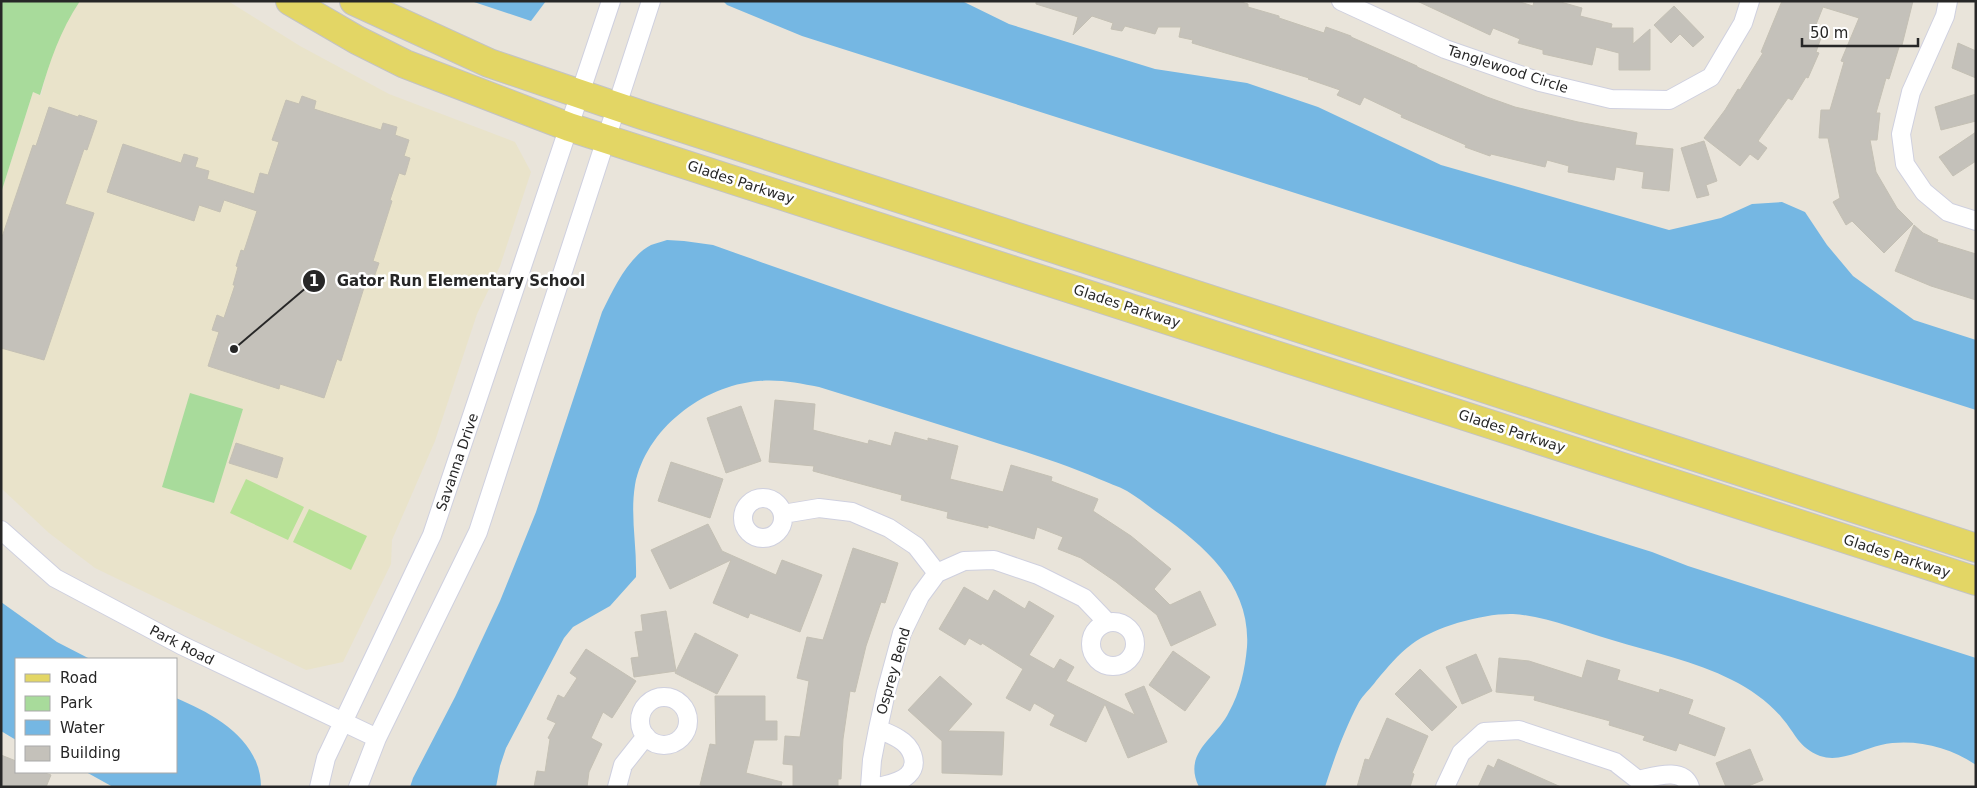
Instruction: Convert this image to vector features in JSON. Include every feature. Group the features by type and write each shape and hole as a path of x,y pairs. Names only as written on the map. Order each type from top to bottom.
{"main road":[{"name":"Glades Parkway","path":"290,1 356,40 404,64 569,128 607,138 1976,581"},
{"path":"354,1 489,63 617,107 1976,548"}],"street":[{"name":"Savanna Drive","path":"319,787 326,758 432,535 611,1"},
{"path":"358,787 377,738 478,532 652,1"},
{"name":"Tanglewood Circle","path":"1341,1 1445,49 1540,82 1611,99 1669,100 1712,77 1743,23 1750,1"},
{"path":"1948,1 1945,16 1911,92 1901,134 1905,164 1924,192 1948,212 1976,221"},
{"path":"783,514 819,508 852,512 889,528 916,546 937,572 964,561 994,560 1038,575 1084,598 1107,622"},
{"name":"Park Road","path":"1,530 55,578 181,645 377,738"},
{"name":"Osprey Bend","path":"870,787 872,760 878,729 902,633 920,596 937,572"},
{"name":"Osprey Bend","path":"878,729 900,739 910,748 914,758 913,768 908,775 896,782 879,787"},
{"path":"1445,787 1461,754 1484,732 1519,730 1615,762 1640,783 1666,774 1677,775 1688,782 1690,787"},
{"path":"617,787 622,765 646,736"}],"shaded area":[{"path":"80,1 228,1 300,46 389,94 515,142 531,172 500,266 477,314 435,441 392,540 391,564 343,662 306,670 95,568 49,533 1,488 1,193 33,92 41,95 50,58 66,22"}],"green space":[{"path":"1,1 80,1 56,46 40,95 33,92 1,193"},
{"path":"190,393 243,409 214,503 162,487"},
{"path":"246,479 304,507 288,540 230,513"},
{"path":"309,509 367,536 351,570 293,542"}],"water":[{"path":"471,1 546,1 531,21"},
{"path":"723,1 962,1 1009,24 1155,69 1247,83 1318,107 1441,165 1669,230 1721,218 1752,204 1782,202 1805,212 1827,245 1853,276 1914,320 1976,340 1976,410 802,36 727,5"},
{"path":"667,240 713,245 1064,365 1652,552 1688,566 1976,658 1976,765 1955,753 1943,749 1906,743 1881,745 1844,757 1828,758 1820,756 1807,749 1777,712 1759,696 1718,673 1673,657 1550,621 1525,615 1501,614 1460,622 1433,632 1412,644 1397,657 1359,702 1340,744 1325,787 1199,787 1195,775 1195,764 1198,755 1223,722 1233,704 1241,681 1247,647 1246,625 1242,605 1233,587 1222,570 1194,541 1178,527 1127,491 1039,456 819,387 789,382 758,381 717,391 697,401 664,429 651,446 641,465 635,485 633,520 636,577 610,606 573,627 564,638 506,748 496,787 410,787 500,601 536,512 602,312 622,275 635,257 651,245"},
{"path":"1,602 57,642 88,658 15,658 15,739 1,731"},
{"path":"178,699 220,721 244,742 259,770 261,787 113,787 88,773 178,773"}],"building":[{"path":"1036,1 1238,1 1248,4 1248,7 1279,16 1279,18 1324,33 1326,27 1351,36 1487,97 1515,107 1578,122 1637,133 1635,145 1673,149 1669,191 1642,188 1644,172 1616,167 1614,180 1568,172 1569,166 1547,160 1545,167 1491,154 1490,156 1465,147 1466,145 1401,117 1402,115 1364,97 1360,105 1337,95 1340,90 1309,78 1192,43 1193,40 1179,37 1181,27 1158,27 1155,34 1125,26 1122,31 1111,29 1113,23 1092,16 1073,35 1078,17 1036,4"},
{"path":"1417,1 1517,1 1533,6 1534,1 1557,1 1582,8 1580,16 1612,24 1611,28 1633,28 1633,44 1650,29 1650,70 1619,70 1619,53 1596,47 1592,65 1543,54 1543,50 1518,43 1520,39 1493,28 1490,35"},
{"path":"1782,1 1913,1 1902,45 1900,44 1889,79 1886,78 1876,113 1880,113 1877,140 1870,140 1876,172 1897,208 1913,224 1884,253 1852,221 1846,225 1833,202 1840,198 1828,138 1819,138 1821,110 1830,110 1844,62 1841,61 1859,18 1823,7 1813,32 1822,35 1816,52 1819,53 1808,78 1806,77 1792,100 1788,98 1758,141 1767,148 1758,160 1750,154 1740,166 1704,138 1738,89 1740,90 1763,53 1761,52"},
{"path":"1674,6 1704,37 1693,47 1680,34 1671,43 1654,25"},
{"path":"1958,43 1976,51 1976,78 1952,68"},
{"path":"1976,94 1976,121 1941,130 1935,107"},
{"path":"302,96 316,101 314,109 381,130 383,123 397,127 395,135 409,140 404,156 410,158 405,175 399,173 373,261 379,263 373,280 367,278 341,361 337,359 324,398 280,384 279,389 208,366 219,332 212,330 217,315 224,318 235,285 233,285 238,267 236,266 241,250 244,251 257,211 224,200 220,212 199,205 194,221 107,192 123,144 181,163 184,154 198,158 195,167 209,171 207,179 254,194 260,173 268,175 279,142 272,140 286,100 299,104"},
{"path":"49,107 97,121 87,150 84,149 65,204 94,213 44,360 1,348 1,240 33,145 36,146"},
{"path":"1976,132 1976,161 1953,176 1939,157"},
{"path":"1704,141 1717,181 1706,185 1709,195 1697,198 1681,148"},
{"path":"1914,225 1923,233 1938,240 1937,242 1976,254 1976,300 1931,286 1895,271"},
{"path":"775,400 815,404 813,430 868,444 869,440 891,446 895,432 928,441 928,438 958,446 950,479 1003,492 1011,465 1052,477 1051,481 1098,499 1093,511 1131,536 1171,569 1154,589 1170,605 1200,591 1216,625 1171,646 1157,615 1116,582 1081,558 1058,549 1063,537 1037,527 1034,539 988,525 988,528 947,518 948,512 901,500 902,495 813,471 814,466 769,462"},
{"path":"741,406 761,461 726,473 707,418"},
{"path":"236,443 283,458 277,478 229,463"},
{"path":"671,462 723,479 710,518 658,501"},
{"path":"708,524 722,551 776,575 782,560 822,575 800,632 750,613 748,618 713,603 731,560 670,589 651,550"},
{"path":"853,548 898,563 885,603 881,602 866,646 855,692 850,691 843,739 841,779 838,779 838,787 793,787 793,765 783,764 785,736 800,737 809,681 797,678 807,637 823,640"},
{"path":"964,587 988,601 994,590 1025,609 1029,601 1054,616 1029,655 1054,669 1060,659 1074,667 1066,681 1135,715 1125,694 1144,686 1167,742 1128,758 1105,704 1086,742 1050,725 1055,715 1034,703 1030,711 1006,698 1023,669 982,643 981,645 969,638 965,645 939,629"},
{"path":"666,611 676,671 634,677 631,658 639,657 635,632 643,631 641,615"},
{"path":"695,633 738,655 717,694 675,673"},
{"path":"586,649 636,681 612,718 603,712 591,738 602,744 589,772 587,787 534,787 537,771 545,772 550,739 548,738 556,723 547,719 558,695 564,698 577,678 570,673"},
{"path":"1173,651 1210,677 1185,711 1149,685"},
{"path":"1476,654 1492,691 1462,704 1446,667"},
{"path":"1499,658 1529,661 1582,678 1587,660 1620,670 1617,680 1659,693 1660,689 1693,700 1688,714 1725,728 1715,756 1679,743 1676,751 1643,740 1645,736 1609,725 1610,721 1534,700 1535,696 1496,692"},
{"path":"1420,669 1457,707 1432,731 1395,694"},
{"path":"940,676 972,704 948,731 1004,732 1002,775 942,773 942,741 908,710"},
{"path":"715,696 765,696 765,721 777,721 777,740 754,740 746,773 782,782 781,787 707,787 700,785 710,744 716,745"},
{"path":"1387,718 1428,736 1412,773 1414,774 1410,787 1357,787 1365,759 1369,760"},
{"path":"1750,749 1763,780 1746,787 1726,787 1716,763"},
{"path":"1,755 15,761 15,773 45,773 51,775 46,787 1,787"},
{"path":"1498,759 1561,787 1478,787 1488,765 1494,768"}],"place":[{"name":"Gator Run Elementary School","path":"234,349"}]}
